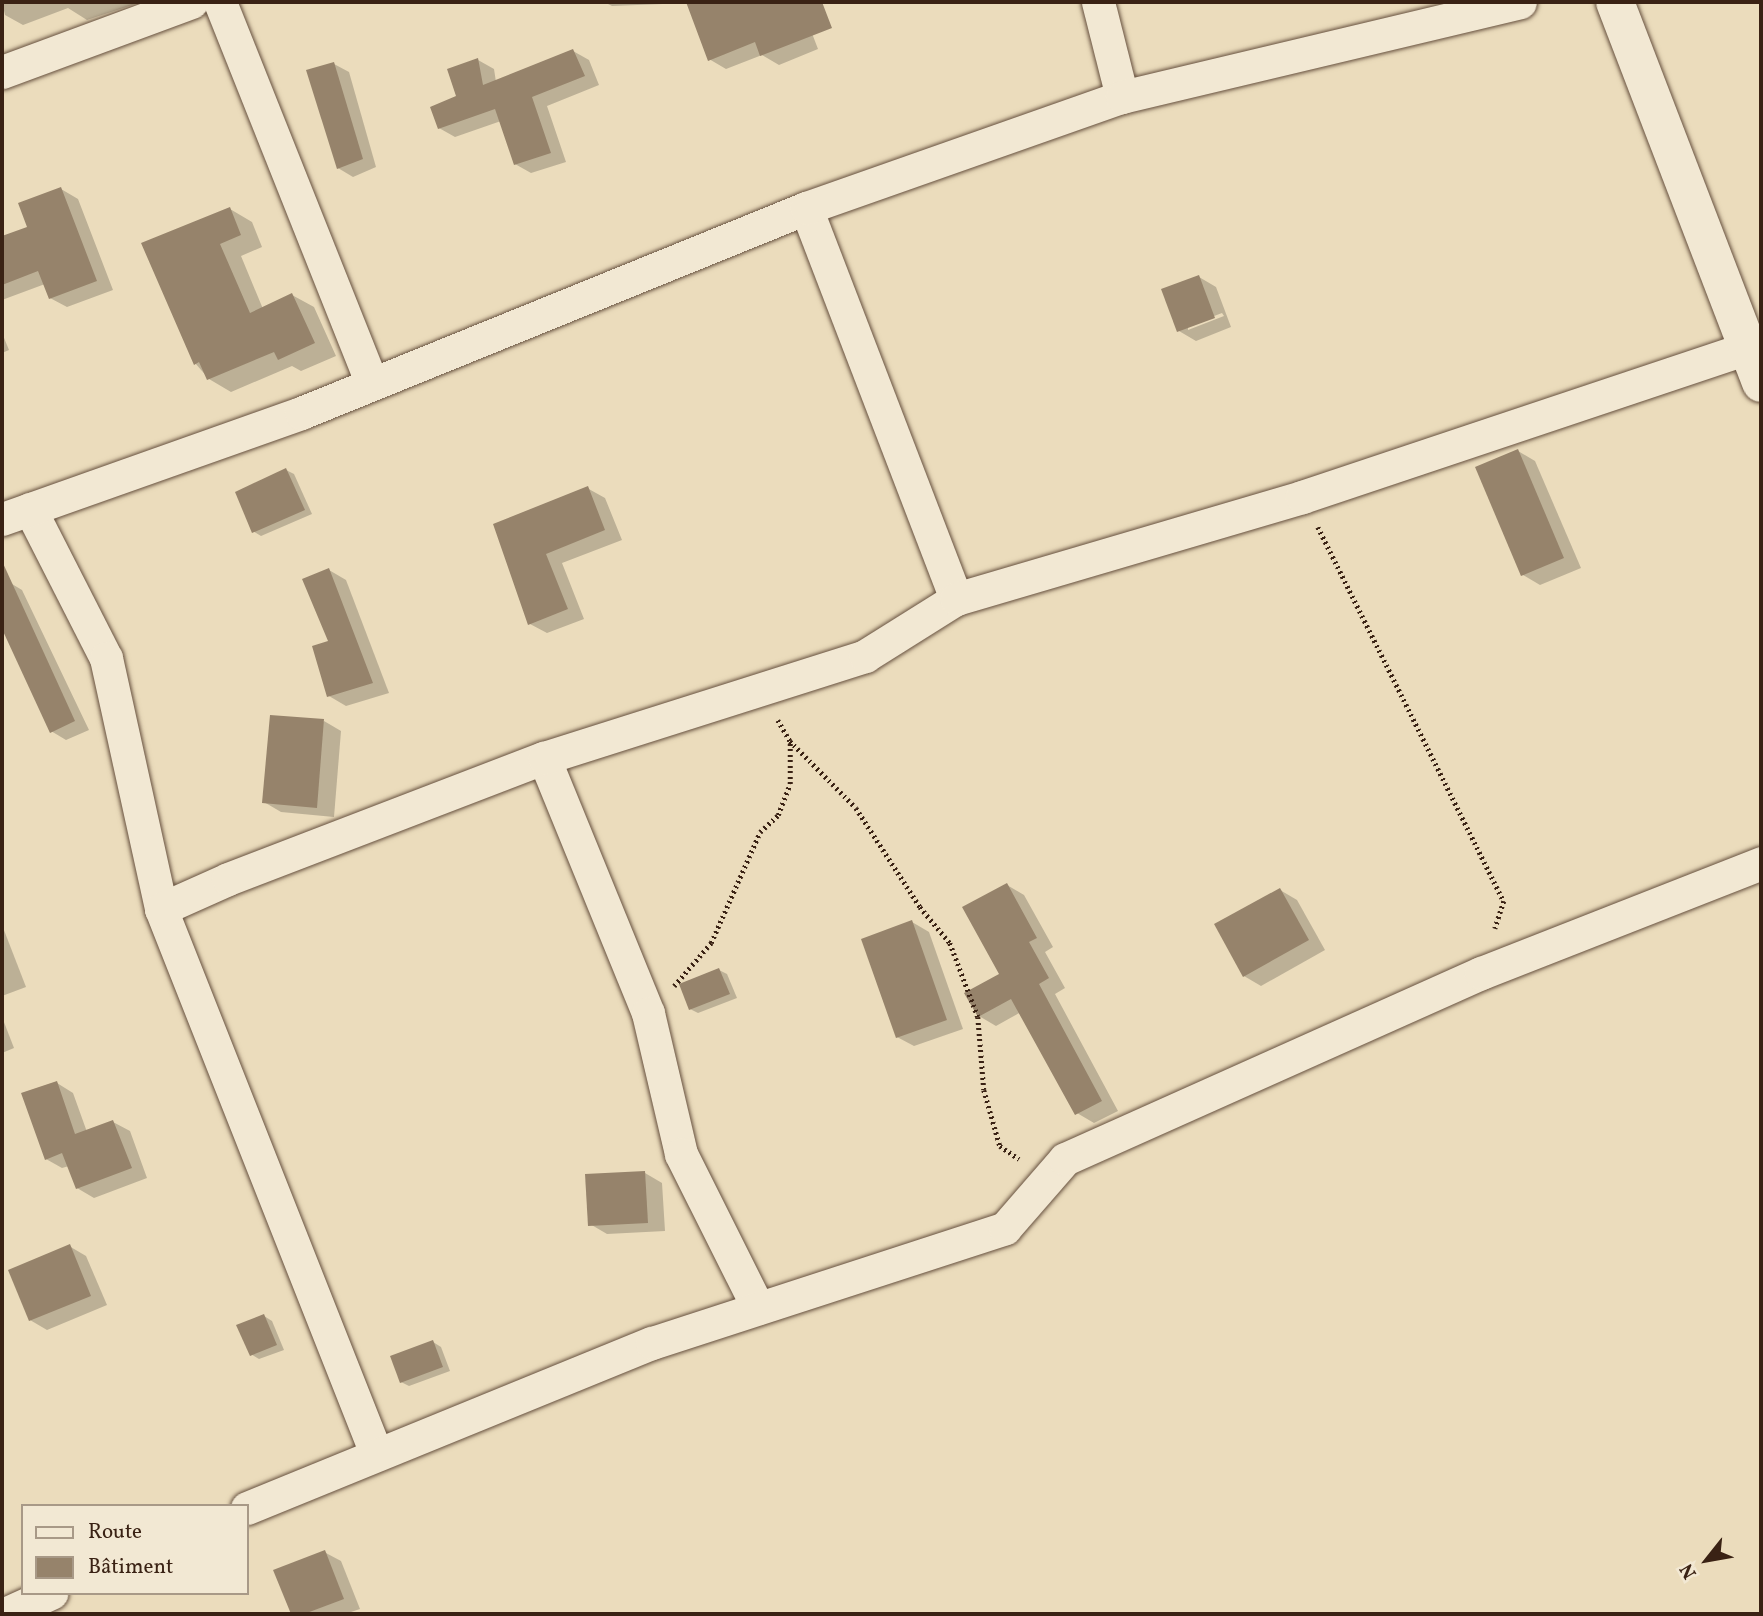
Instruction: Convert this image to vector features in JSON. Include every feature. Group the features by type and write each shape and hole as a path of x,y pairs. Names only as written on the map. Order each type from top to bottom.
{"main road":[{"path":"1615,2 1755,365"}],"street":[{"path":"2,72 191,2"},
{"path":"220,2 372,384"},
{"path":"1098,2 1122,97"},
{"path":"376,1453 161,909 106,658 16,514 372,384 806,208 1122,97 1520,2"},
{"path":"806,208 956,599"},
{"path":"161,909 228,879 544,758 865,656 956,599 1755,365"},
{"path":"544,758 648,1013 681,1154 758,1308"},
{"path":"248,1507 652,1343 1005,1228 1065,1158 1481,973 1761,863"},
{"path":"5,1614 47,1595"}],"path":[{"path":"1302,497 1504,901 1481,973"},
{"path":"761,689 790,741 856,808 920,908 950,943 978,1017 984,1090 1000,1146 1032,1167 1065,1158"},
{"path":"648,1013 691,968 728,912 760,832 778,816 790,784 790,741"}],"building":[{"path":"686,2 822,2 832,28 760,56 755,42 708,61"},
{"path":"573,49 585,76 532,97 551,153 514,165 495,109 438,129 430,107 456,96 447,69 478,58 483,85"},
{"path":"334,62 363,159 337,169 306,70"},
{"path":"61,187 97,281 49,299 38,271 2,285 2,236 27,227 18,203"},
{"path":"230,207 241,235 220,244 250,313 292,293 315,343 278,360 274,352 207,380 199,362 194,365 141,243"},
{"path":"1199,275 1215,318 1177,332 1161,289"},
{"path":"1518,449 1564,558 1521,576 1475,467"},
{"path":"286,468 305,510 252,533 235,492"},
{"path":"588,486 605,530 546,554 568,609 528,625 493,524"},
{"path":"2,561 75,721 50,733 2,629"},
{"path":"329,568 373,683 327,697 312,646 328,641 302,579"},
{"path":"270,715 324,719 317,808 262,803"},
{"path":"1007,883 1037,938 1029,942 1049,978 1039,984 1102,1101 1075,1115 1011,999 978,1017 964,993 999,974 962,907"},
{"path":"1280,888 1309,940 1243,977 1214,924"},
{"path":"912,920 947,1020 896,1038 861,939"},
{"path":"719,968 730,994 689,1010 679,984"},
{"path":"57,1081 75,1134 113,1120 132,1168 76,1189 62,1153 45,1160 21,1093"},
{"path":"645,1171 648,1223 588,1226 585,1174"},
{"path":"70,1244 91,1296 29,1321 8,1270"},
{"path":"264,1314 277,1345 250,1356 236,1325"},
{"path":"433,1340 443,1367 400,1383 390,1356"},
{"path":"325,1550 344,1599 304,1614 291,1614 273,1570"}]}
